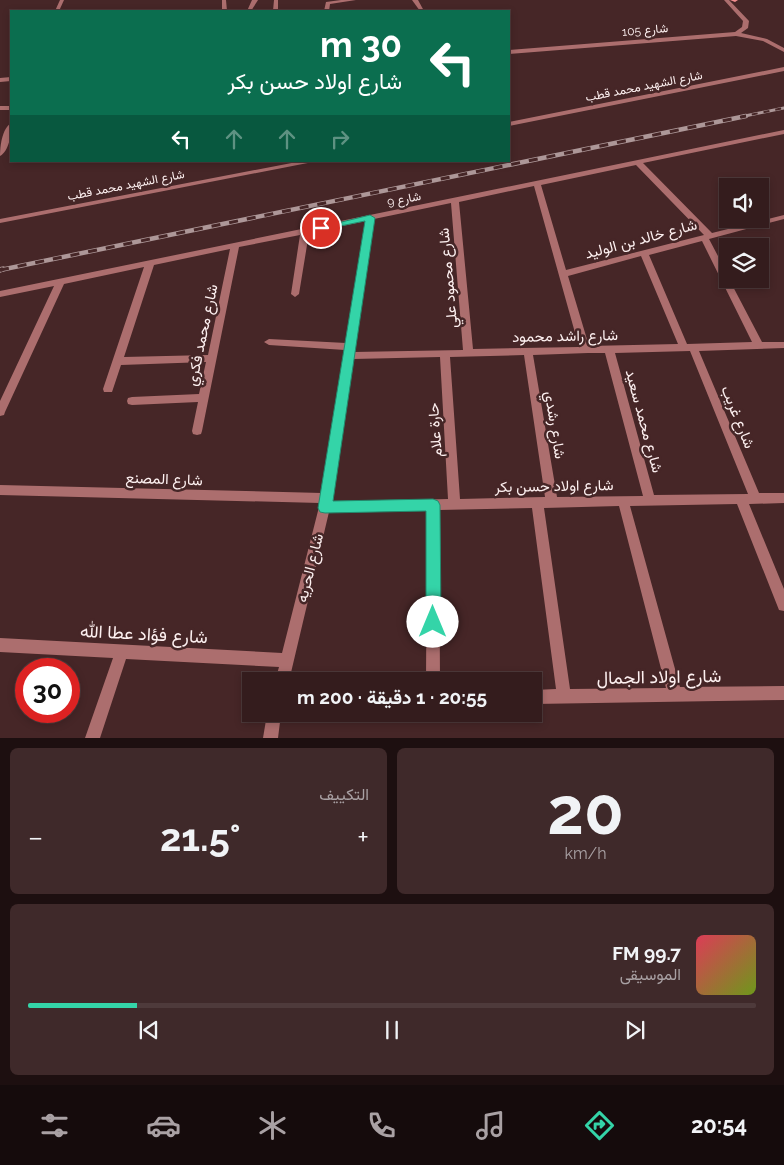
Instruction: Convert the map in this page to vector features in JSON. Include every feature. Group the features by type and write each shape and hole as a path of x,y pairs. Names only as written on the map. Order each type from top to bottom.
{"street":[{"path":"327,10 328,3 354,0"},
{"path":"726,0 746,21 745,28 736,34"},
{"path":"736,34 765,40 784,50"},
{"name":"شارع 105","path":"510,52 736,34"},
{"name":"شارع الشهيد محمد قطب","path":"510,124 784,69"},
{"path":"0,154 10,129"},
{"name":"شارع 9","path":"0,294 784,132"},
{"name":"شارع الشهيد محمد قطب","path":"0,221 310,162"},
{"path":"638,163 707,236 759,346"},
{"path":"537,184 586,351"},
{"name":"شارع محمود علي","path":"455,200 468,353"},
{"name":"شارع خالد بن الوليد","path":"563,274 784,217"},
{"name":"شارع الحريه","path":"284,672 326,503 370,218"},
{"path":"295,294 305,231"},
{"name":"شارع محمد فكري","path":"197,431 235,245"},
{"name":"شارع غريب","path":"644,253 756,498"},
{"path":"108,389 150,263"},
{"path":"0,412 61,282"},
{"name":"شارع راشد محمود","path":"269,342 348,351 445,354 784,345"},
{"name":"شارع محمد سعيد","path":"609,350 650,501"},
{"name":"شارع رشدي","path":"528,352 552,503"},
{"name":"حارة علام","path":"445,354 454,505"},
{"path":"117,361 212,358"},
{"path":"132,402 204,398"},
{"name":"شارع المصنع","path":"0,490 326,503"},
{"name":"شارع اولاد حسن بكر","path":"326,503 454,505 784,498"},
{"path":"741,499 784,605"},
{"path":"623,501 675,695"},
{"path":"537,503 564,697"},
{"path":"433,505 433,672"},
{"name":"شارع فؤاد عطا الله","path":"0,645 287,660"},
{"path":"92,738 122,651"},
{"name":"شارع اولاد الجمال","path":"542,698 784,694"},
{"path":"270,738 273,722"}],"railway":[{"path":"740,117 784,108"},
{"path":"3,269 0,270 746,116"}],"route":[{"path":"321,228 370,218 325,508 433,505 433,622"}]}
